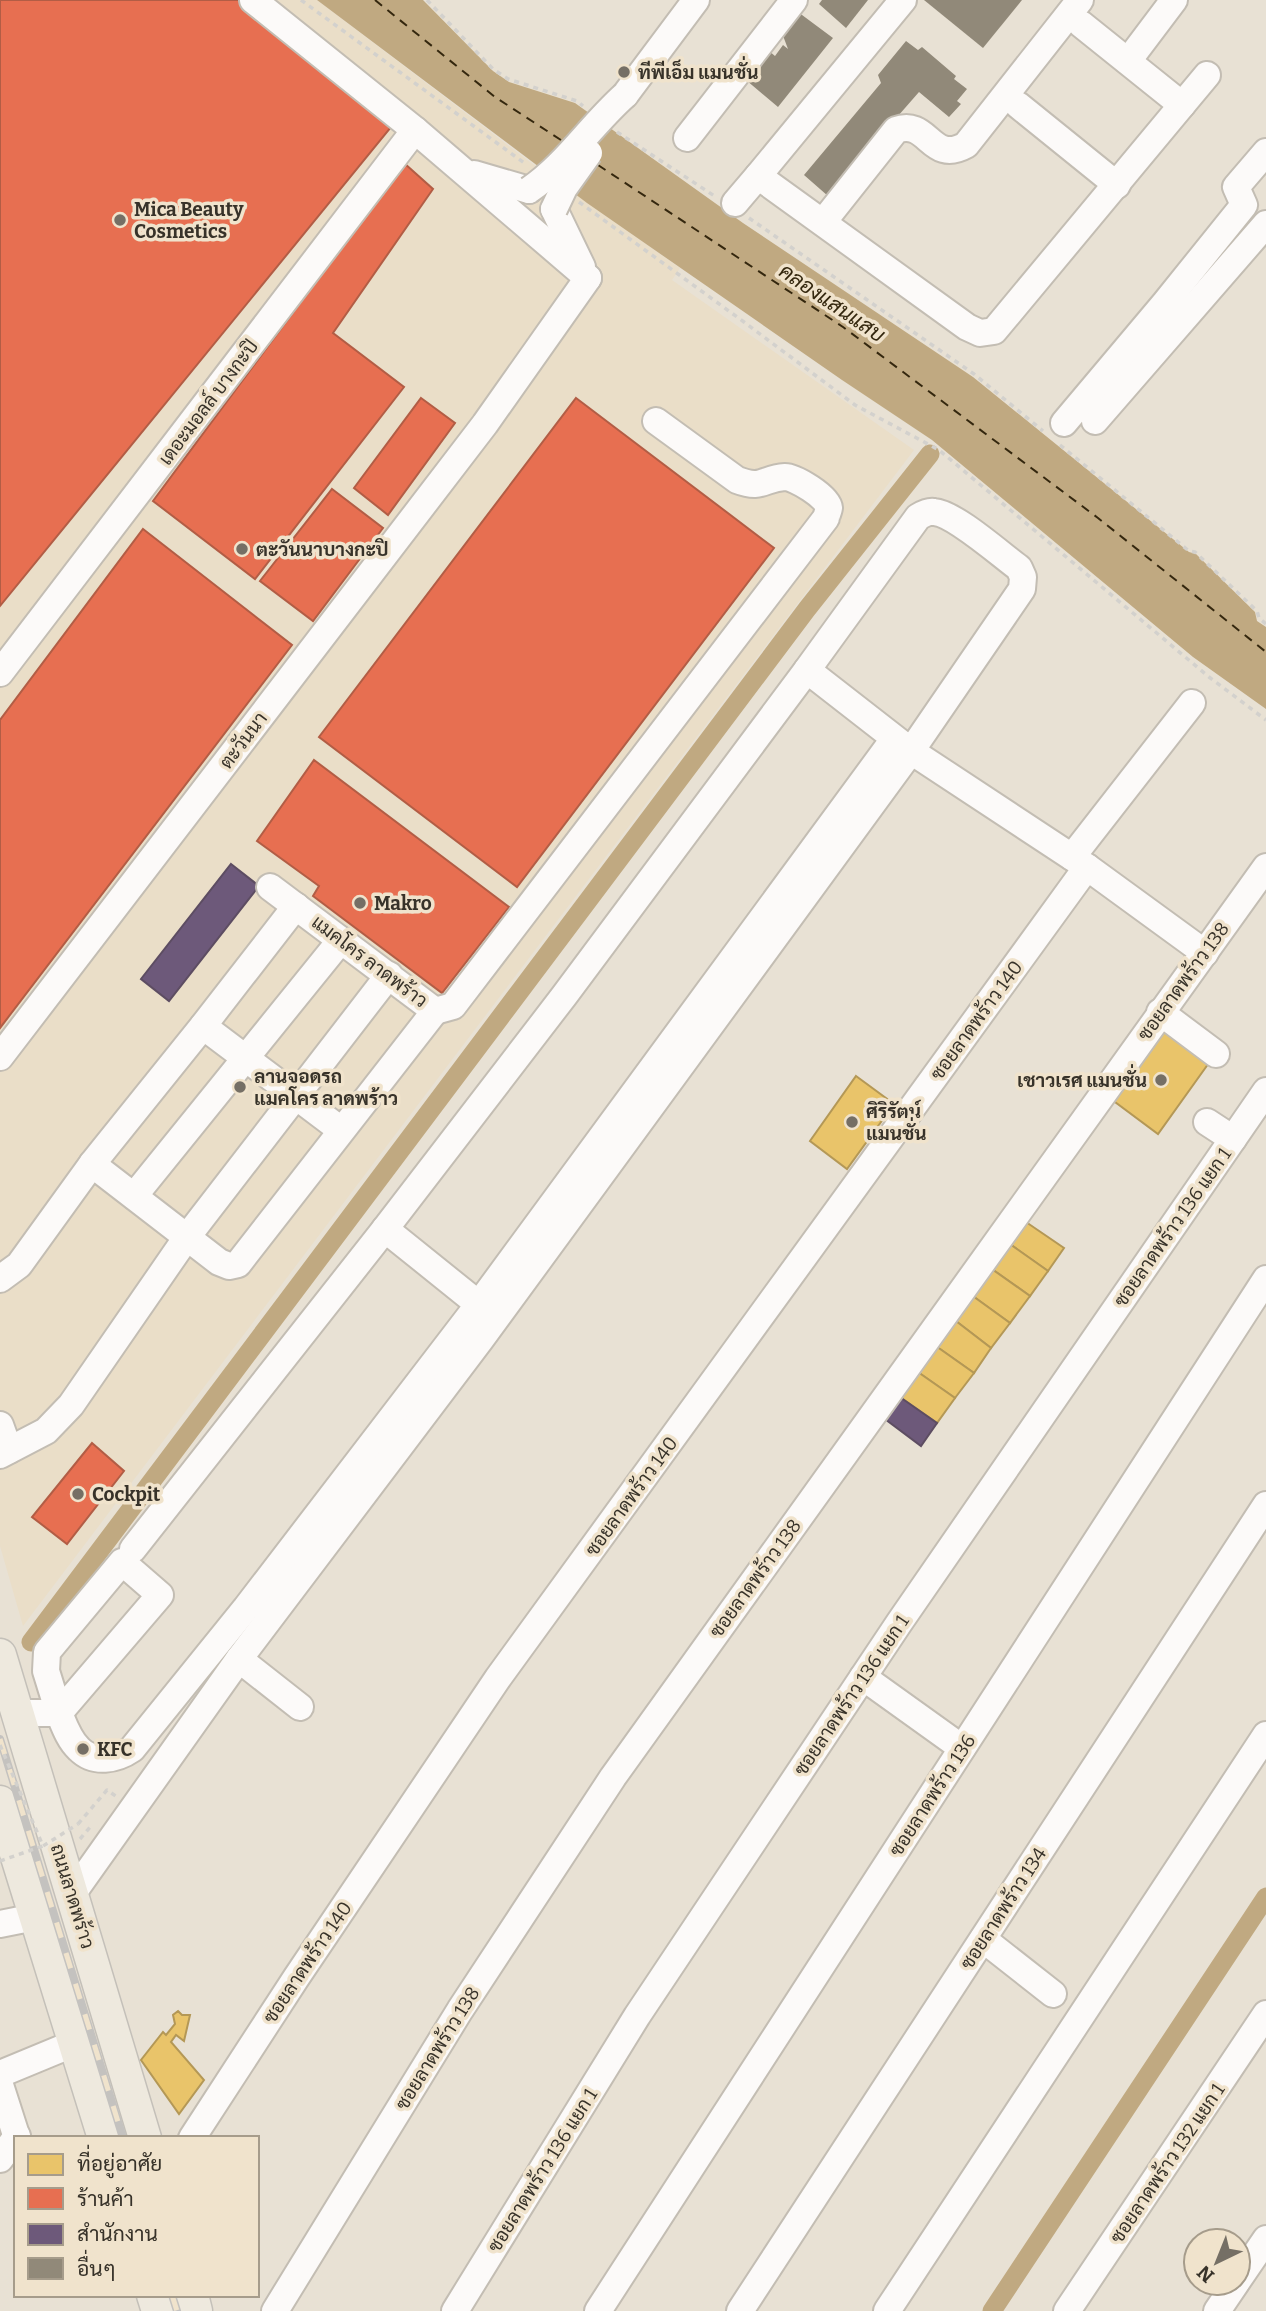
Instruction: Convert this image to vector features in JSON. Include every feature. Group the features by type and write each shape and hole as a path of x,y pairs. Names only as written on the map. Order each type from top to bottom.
{"main road":[{"name":"ถนนลาดพร้าว","path":"0,1655 18,1713 52,1852 72,1893 144,2136"},
{"path":"0,1802 103,2136"}],"street":[{"path":"253,0 415,130 588,278"},
{"path":"462,170 531,180 547,177 625,95 696,0"},
{"path":"687,138 794,0"},
{"path":"1128,61 1174,0"},
{"path":"735,207 903,1"},
{"path":"824,222 896,130 913,128 951,152 966,145 1081,12 1128,61 1182,105"},
{"path":"758,176 967,327 980,333 994,331 1207,75"},
{"path":"588,278 566,205 564,188 616,117 625,95"},
{"path":"1018,105 1117,185"},
{"name":"เดอะมอลล์ บางกะปิ","path":"0,673 415,130"},
{"path":"1064,423 1166,303 1244,205 1236,187 1266,152"},
{"path":"1095,421 1266,224"},
{"name":"ตะวันนา","path":"0,1057 485,424 588,278"},
{"path":"435,1010 453,1006 826,518 829,508 826,500 795,478 784,477 751,486 737,480 656,421"},
{"path":"72,1893 903,745 1022,589 1023,576 1019,568 949,516 934,512 918,517 564,996 133,1549"},
{"path":"807,670 903,745 1080,862 1205,953"},
{"name":"ซอยลาดพร้าว 140","path":"193,2136 498,1678 1192,703"},
{"name":"ซอยลาดพร้าว 138","path":"275,2311 460,2010 613,1777 1266,867"},
{"path":"270,887 296,906"},
{"name":"แมคโคร ลาดพร้าว","path":"0,1279 19,1265 92,1164 296,906 435,1010 238,1264 229,1266 219,1262 92,1164"},
{"path":"134,1196 341,940"},
{"path":"0,1425 4,1453 46,1431 71,1405 187,1237 389,975"},
{"path":"1160,1012 1216,1054"},
{"path":"203,1026 341,1130"},
{"name":"ซอยลาดพร้าว 136 แยก 1","path":"455,2311 637,2016 863,1677 1266,1091"},
{"path":"1207,1122 1233,1139"},
{"path":"385,1228 485,1320"},
{"name":"ซอยลาดพร้าว 136","path":"598,2311 1266,1279"},
{"path":"18,1713 59,1713 160,1595 122,1562 47,1652 46,1671 59,1713 79,1749 86,1754 109,1759 132,1749 485,1320"},
{"name":"ซอยลาดพร้าว 134","path":"740,2311 1266,1505"},
{"path":"239,1659 300,1707"},
{"path":"863,1677 962,1748"},
{"path":"887,2311 1266,1735"},
{"path":"0,1924 35,1917"},
{"path":"983,1939 1054,1994"},
{"name":"ซอยลาดพร้าว 132 แยก 1","path":"1067,2311 1266,2014"},
{"path":"0,2074 75,2043"},
{"path":"0,2085 17,2136"},
{"path":"0,2159 14,2141"},
{"path":"1252,2260 1266,2239"}],"path":[{"path":"302,0 531,180"},
{"path":"427,0 493,69 508,79 577,101 588,109"},
{"path":"610,126 735,207 974,374 1189,551 1195,552 1258,611 1259,618 1266,624"},
{"path":"620,134 626,128"},
{"path":"566,205 744,322 855,405 939,450 1209,677 1266,720"},
{"path":"0,1745 52,1852"},
{"path":"52,1852 107,1790 117,1797"},
{"path":"0,1861 52,1852 99,1818"}],"shaded area":[{"path":"0,0 317,0 530,162 680,268 672,280 914,450 23,1626 0,1546"}],"water":[{"name":"คลองแสนแสบ","path":"317,0 423,0 493,71 509,82 575,103 743,223 973,377 1189,552 1196,554 1255,612 1257,621 1266,627 1266,709 1193,657 932,440 587,203"}],"building: ที่อยู่อาศัย":[{"name":"เชาวเรศ แมนชั่น","path":"1165,1024 1211,1060 1158,1134 1111,1099"},
{"name":"ศิริรัตน์ แมนชั่น","path":"856,1076 894,1104 847,1169 810,1141"},
{"path":"1023,1220 1064,1248 1048,1271 1007,1242"},
{"path":"1007,1242 1048,1271 1030,1296 989,1267"},
{"path":"989,1267 1030,1296 1010,1323 970,1294"},
{"path":"970,1294 1010,1323 991,1348 952,1318"},
{"path":"952,1318 991,1348 974,1373 933,1344"},
{"path":"933,1344 974,1373 955,1398 915,1370"},
{"path":"915,1370 955,1398 937,1423 897,1395"},
{"path":"178,2011 182,2015 190,2015 184,2041 176,2035 171,2042 204,2080 179,2114 141,2060 163,2032 166,2035 175,2024 173,2015"}],"building: ร้านค้า":[{"path":"0,0 240,0 396,121 0,606"},
{"path":"404,163 433,189 333,333 404,387 255,579 153,501"},
{"path":"421,398 455,423 388,515 354,488"},
{"path":"576,398 774,548 517,887 319,737"},
{"path":"332,489 383,528 313,621 260,581"},
{"path":"143,529 292,645 0,1028 0,720"},
{"path":"314,760 509,907 442,993 313,896 319,886 257,841"},
{"name":"Cockpit","path":"92,1443 124,1471 67,1544 32,1517"}],"building: สำนักงาน":[{"path":"231,864 259,886 169,1001 141,979"},
{"path":"897,1395 937,1423 921,1446 881,1416"}],"building: อื่นๆ":[{"path":"822,0 868,0 846,28 819,4"},
{"path":"924,0 1022,0 983,48"},
{"path":"798,12 833,38 778,107 746,80 769,51 775,56 783,45 788,49 782,33"},
{"path":"906,41 918,50 922,47 956,76 954,79 967,89 957,101 961,104 949,117 919,92 828,196 804,175 881,83 878,75"}],"waterway":[{"path":"31,1642 807,609 930,454"},
{"path":"992,2311 1266,1897"}],"ferry route":[{"path":"375,0 495,97 564,142"},
{"path":"598,165 843,327 1098,518 1266,652"}],"railway":[{"path":"0,1739 122,2136"},
{"path":"173,2297 177,2311"}],"place":[{"name":"ทีพีเอ็ม แมนชั่น","path":"624,72"},
{"name":"Mica Beauty Cosmetics","path":"120,220"},
{"name":"ตะวันนาบางกะปิ","path":"242,549"},
{"name":"Makro","path":"360,903"},
{"name":"เชาวเรศ แมนชั่น","path":"1161,1080"},
{"name":"ลานจอดรถ แมคโคร ลาดพร้าว","path":"240,1087"},
{"name":"ศิริรัตน์ แมนชั่น","path":"852,1122"},
{"name":"Cockpit","path":"78,1494"},
{"name":"KFC","path":"83,1749"}]}
